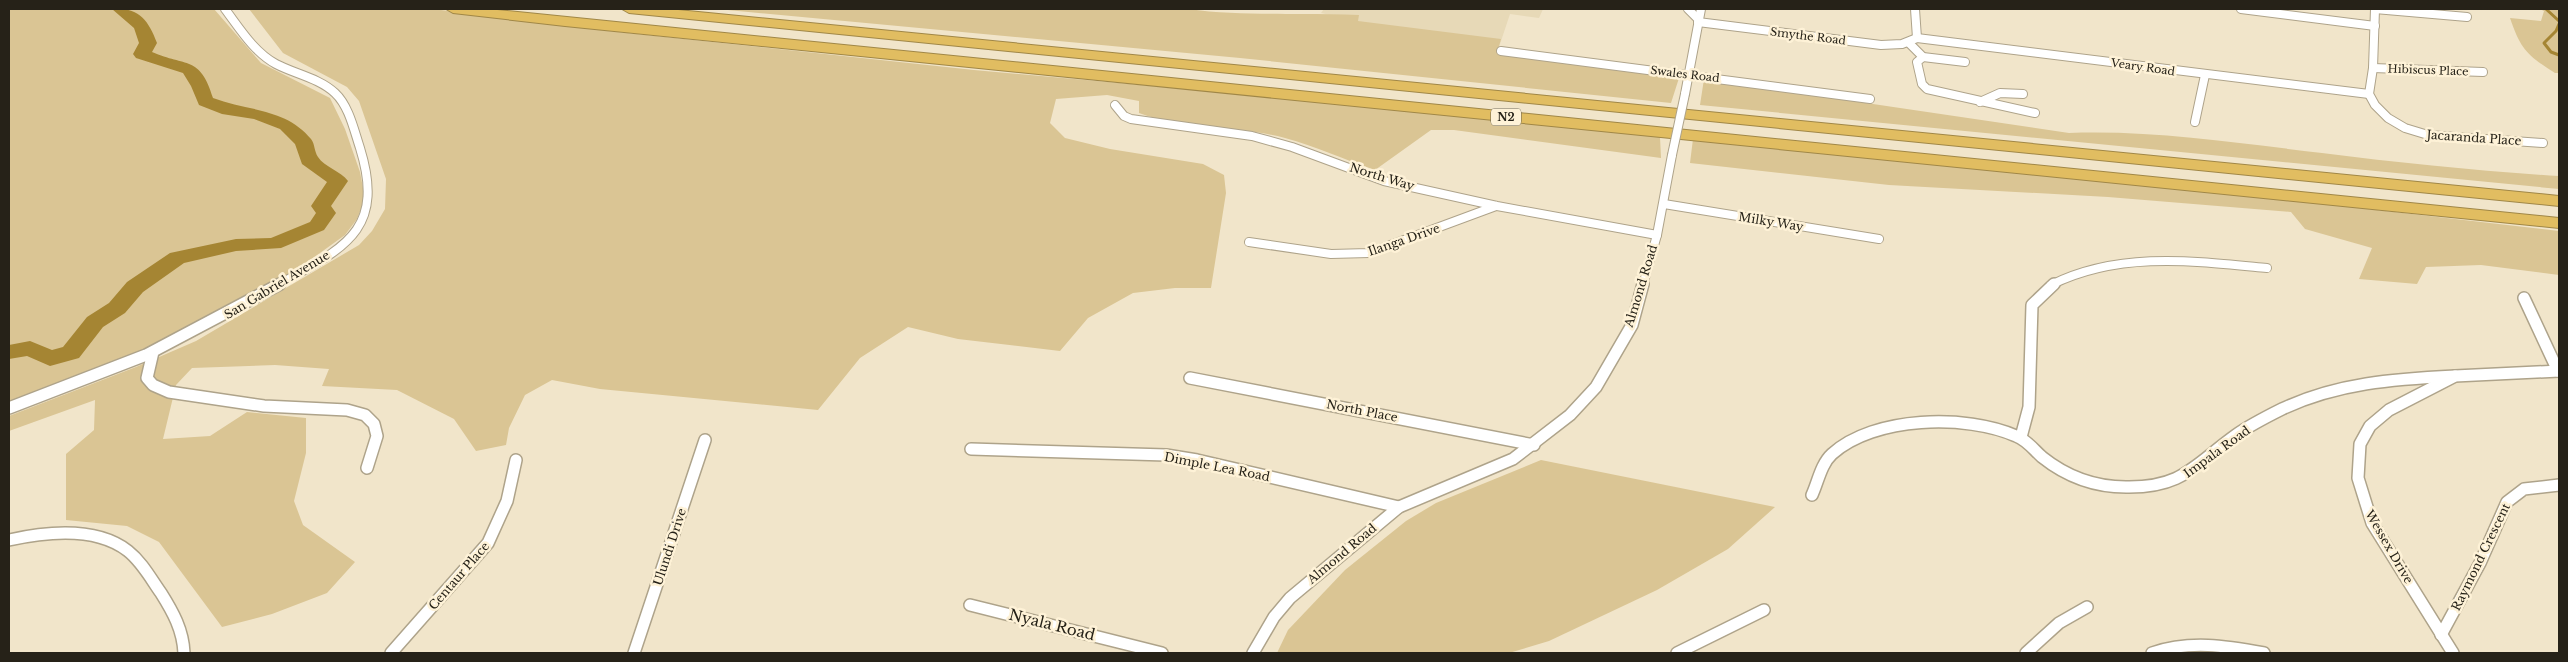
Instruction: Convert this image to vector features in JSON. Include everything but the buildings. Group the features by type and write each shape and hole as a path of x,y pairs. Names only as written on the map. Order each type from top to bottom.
{"highway":[{"name":"N2","path":"454,9 565,22 2559,224"},
{"name":"N2","path":"629,9 2559,201"},
{"path":"2490,194 2559,197"}],"street":[{"name":"San Gabriel Avenue","path":"9,408 153,352 218,320 298,274 331,252 351,235 364,219 369,202 370,185 342,101 333,91 270,60 260,53 225,9"},
{"path":"1688,9 1698,21"},
{"name":"Almond Road","path":"1253,653 1274,617 1290,598 1399,507 1513,460 1534,445 1583,402 1596,386 1632,325 1664,204 1685,94 1687,74 1701,9"},
{"path":"1915,9 1917,38"},
{"path":"2241,9 2375,26"},
{"path":"2369,94 2373,68 2375,9 2467,17"},
{"name":"Smythe Road","path":"1698,21 1881,45 1909,43 1917,38"},
{"name":"Veary Road","path":"1917,38 2369,94"},
{"path":"1909,43 1923,57 1965,62"},
{"name":"Swales Road","path":"1501,51 1870,99"},
{"path":"1923,57 1917,62 1922,84 1927,89 2034,113"},
{"name":"Hibiscus Place","path":"2373,68 2483,72"},
{"path":"2195,122 2205,75"},
{"path":"1980,102 2000,94 2022,94"},
{"name":"Jacaranda Place","path":"2369,94 2381,112 2405,128 2428,135 2543,143"},
{"name":"North Way","path":"1115,105 1124,116 1131,119 1268,140 1384,181 1497,206 1657,234"},
{"name":"Milky Way","path":"1664,204 1879,238"},
{"name":"Ilanga Drive","path":"1249,242 1331,254 1369,253 1497,206"},
{"path":"2021,438 2029,407 2032,305 2039,294 2070,274 2112,264 2199,262 2267,268"},
{"path":"2524,298 2559,371"},
{"path":"153,352 145,372 152,387 169,392 302,410 351,411 368,416 374,424 377,437 376,447 367,468"},
{"name":"Wessex Drive","path":"2453,653 2372,522 2363,500 2358,478 2360,444 2370,426 2389,410 2455,376 2559,371"},
{"name":"Impala Road","path":"1812,495 1832,454 1855,440 1884,430 1938,422 1966,421 2003,430 2021,438 2060,472 2079,480 2104,487 2150,487 2172,482 2189,475 2238,434 2310,397 2359,385 2455,376"},
{"name":"North Place","path":"1190,378 1534,445"},
{"name":"Ulundi Drive","path":"634,653 705,440"},
{"name":"Dimple Lea Road","path":"971,449 1166,455 1197,460 1399,507"},
{"name":"Centaur Place","path":"391,653 488,544 508,501 516,460"},
{"name":"Raymond Crescent","path":"2442,636 2480,563 2507,502 2512,496 2530,487 2559,485"},
{"path":"9,540 45,534 74,535 104,539 122,547 137,560 170,607 182,631 184,653"},
{"name":"Nyala Road","path":"970,604 1162,653"},
{"path":"2026,653 2059,623 2087,607"},
{"path":"1677,653 1764,610"},
{"path":"2152,653 2184,645 2204,644 2264,653"}],"shaded area":[{"path":"9,9 214,9 261,63 330,98 345,129 360,172 365,199 357,219 345,235 288,276 165,342 9,404"},
{"path":"249,9 433,9 609,31 974,70 1318,101 1660,137 1661,158 1454,130 1431,130 1375,170 1285,138 1248,131 1174,122 1139,113 1139,101 1107,95 1056,99 1050,123 1065,138 1110,149 1203,164 1224,175 1226,193 1211,288 1175,288 1133,293 1088,318 1060,351 958,339 908,327 860,358 818,410 600,389 552,380 525,395 509,428 506,445 476,451 454,419 397,390 322,386 329,369 275,365 192,368 176,385 163,439 210,436 247,412 306,418 306,453 294,501 303,525 355,562 327,593 272,614 222,627 159,542 127,526 66,520 66,454 94,430 95,400 9,431 9,416 136,367 196,341 359,245 372,231 385,209 386,179 359,101 347,87 283,53"},
{"path":"717,9 1188,9 1252,14 1359,15 1358,21 1501,39 1497,53 1679,78 1671,103 1240,58"},
{"path":"1324,9 1543,9 1539,18 1510,14 1497,53 1321,13"},
{"path":"2540,9 2559,9 2559,73 2555,73 2545,67 2526,51 2518,38 2510,18 2541,21 2544,11"},
{"path":"1704,79 2069,133 2164,135 2411,163 2559,176 2559,189 1700,105"},
{"path":"1693,139 2316,203 2559,231 2559,275 2481,265 2426,267 2417,284 2359,279 2372,248 2305,229 2291,212 2108,197 1889,185 1690,163"},
{"path":"1541,460 1775,507 1728,549 1657,590 1549,641 1509,653 1277,653 1288,630 1345,570 1406,521 1436,503"}],"waterway":[{"path":"9,352 30,348 50,358 71,353 95,322 117,308 135,287 177,258 236,245 274,244 317,226 326,213 321,206 338,181 309,160 304,142 287,125 257,114 228,110 205,101 195,76 189,70 182,66 142,54 148,43 142,26 120,9"},
{"path":"2546,9 2559,21"},
{"path":"2559,24 2556,31 2544,43 2551,52 2559,55"}]}
